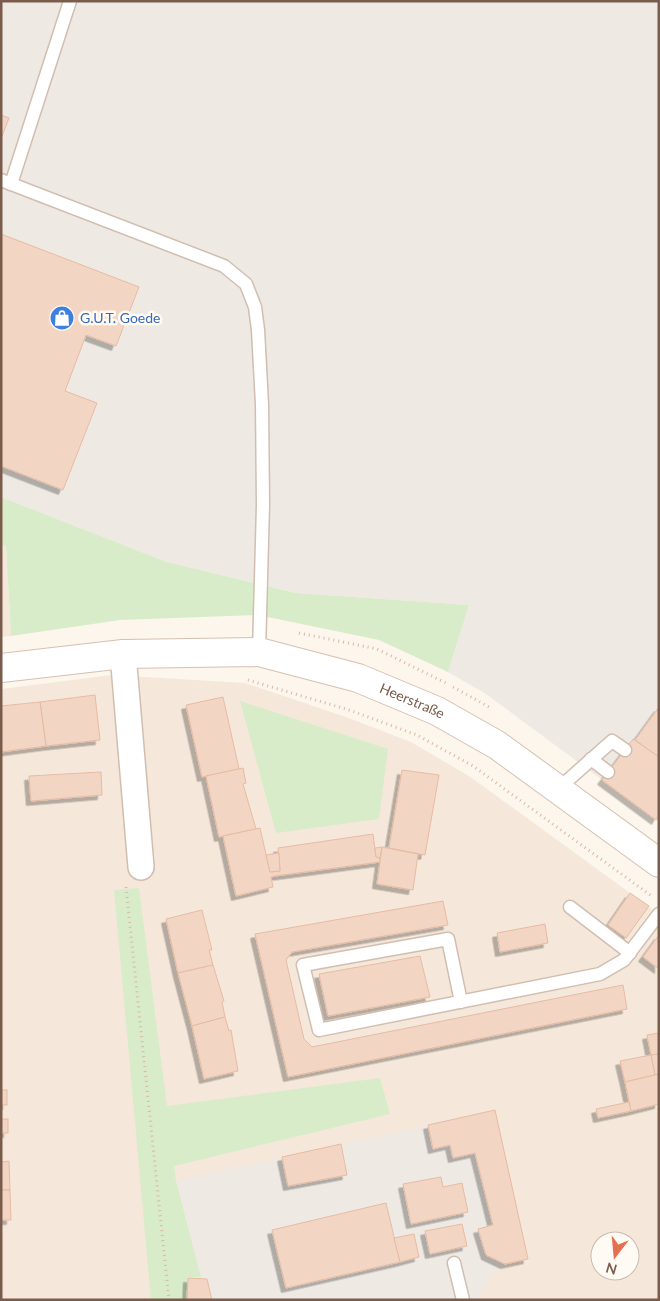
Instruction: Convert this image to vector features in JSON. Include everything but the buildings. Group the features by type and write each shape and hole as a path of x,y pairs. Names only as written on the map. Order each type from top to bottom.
{"street":[{"name":"Heerstraße","path":"1,668 123,654 259,652 358,678 437,712 497,745 659,863"},
{"path":"123,654 142,867"}],"lane":[{"path":"70,1 6,182 224,266 246,284 255,306 262,404 263,505 259,652"},
{"path":"558,789 612,740 625,750"},
{"path":"591,760 608,772"},
{"path":"570,907 630,953"},
{"path":"461,1002 448,938 303,965 319,1030 461,1002 600,974 624,960 659,914"},
{"path":"454,1263 463,1300"}],"path":[{"path":"247,680 348,710 417,735 472,766 659,902"},
{"path":"142,867 126,886 169,1300"}],"shaded area":[{"path":"1,1 659,1 659,822 486,694 448,672 469,605 296,593 167,562 1,497"},
{"path":"1,545 6,546 11,636 1,637"},
{"path":"112,675 245,683 346,717 411,742 469,776 659,914 659,1300 1,1300 1,689"},
{"path":"495,1110 528,1259 500,1263 476,1300 186,1300 187,1277 201,1277 176,1181"}],"green space":[{"path":"1,497 167,562 296,593 469,605 448,672 379,640 258,615 120,620 11,636 6,546 1,545"},
{"path":"240,701 388,749 379,819 276,833"},
{"path":"139,888 167,1106 380,1078 390,1114 174,1166 176,1181 201,1277 187,1277 186,1300 151,1300 114,890"}],"place":[{"name":"G.U.T. Goede","path":"62,318"}]}
